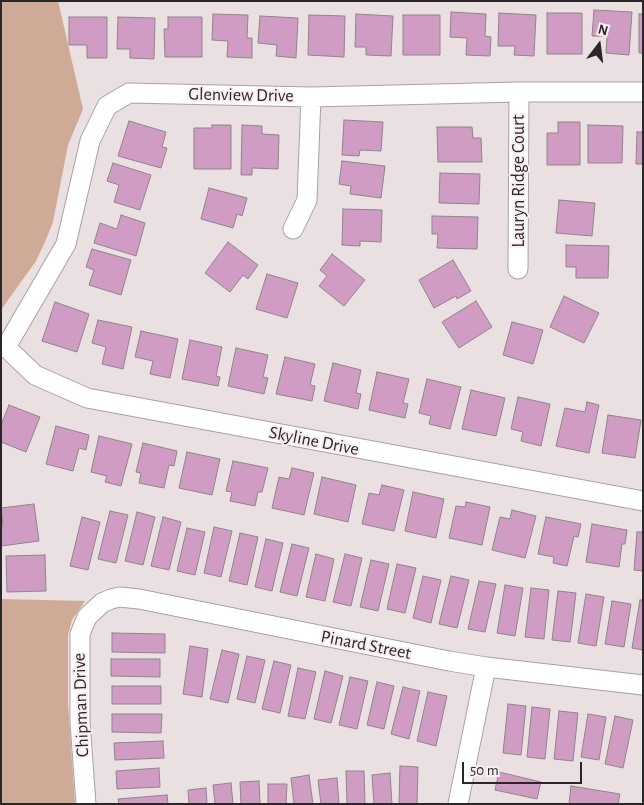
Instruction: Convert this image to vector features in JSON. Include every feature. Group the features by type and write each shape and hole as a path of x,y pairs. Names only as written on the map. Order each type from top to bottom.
{"street":[{"name":"Glenview Drive","path":"4,345 66,244 90,141 107,106 129,93 311,97 519,92 643,92"},
{"name":"Lauryn Ridge Court","path":"518,269 519,92"},
{"path":"293,229 307,200 311,97"},
{"name":"Skyline Drive","path":"4,345 34,375 87,398 643,502"},
{"name":"Pinard Street","path":"94,610 102,603 112,599 130,597 384,649 486,667 643,685"},
{"name":"Chipman Drive","path":"86,804 80,722 79,644 82,626 94,610"},
{"path":"458,804 486,667"}],"shaded area":[{"path":"1,1 58,1 83,109 68,145 53,222 45,242 36,261 1,310"},
{"path":"1,599 85,601 72,620 68,635 68,703 75,804 1,804"}],"building":[{"path":"594,10 632,12 629,55 606,53 607,36 592,36"},
{"path":"451,12 486,14 485,36 491,37 490,56 466,55 467,38 450,37"},
{"path":"499,13 536,15 534,56 514,55 515,46 498,46"},
{"path":"547,13 582,13 582,54 547,54"},
{"path":"213,14 248,15 247,38 252,38 252,58 227,57 228,41 212,40"},
{"path":"356,14 393,16 391,56 366,55 366,47 355,47"},
{"path":"639,14 643,14 643,53 639,53"},
{"path":"309,15 345,16 344,57 308,55"},
{"path":"403,15 440,15 440,55 403,55"},
{"path":"260,16 298,18 296,58 276,56 277,45 258,43"},
{"path":"69,17 107,17 107,58 87,58 87,45 69,45"},
{"path":"118,17 155,18 154,59 130,58 130,49 117,49"},
{"path":"168,17 202,17 202,57 165,57 164,29 168,29"},
{"path":"344,120 383,122 381,151 360,150 359,156 342,155"},
{"path":"129,121 166,132 162,147 167,148 161,168 118,156"},
{"path":"558,122 580,122 580,165 547,165 547,133 558,133"},
{"path":"212,125 231,125 231,169 194,169 194,128 212,128"},
{"path":"242,125 262,126 262,134 279,135 278,169 252,168 252,175 241,175"},
{"path":"588,125 623,126 622,163 588,163"},
{"path":"437,127 472,127 473,138 481,138 482,162 438,162"},
{"path":"637,132 643,132 643,164 636,164"},
{"path":"342,161 385,166 381,198 350,194 351,186 339,184"},
{"path":"113,163 151,175 140,210 114,202 119,185 107,181"},
{"path":"440,173 480,174 479,204 439,203"},
{"path":"209,188 247,198 242,216 237,214 233,228 201,219"},
{"path":"559,200 595,203 592,236 556,233"},
{"path":"343,209 382,210 381,242 360,241 360,246 342,245"},
{"path":"121,215 145,223 136,256 94,243 100,223 117,229"},
{"path":"432,216 478,217 477,249 437,248 438,234 432,234"},
{"path":"228,242 258,265 248,279 243,275 230,292 205,273"},
{"path":"566,245 609,246 608,278 576,278 576,267 566,267"},
{"path":"92,249 131,260 121,295 89,285 94,270 86,267"},
{"path":"332,254 365,280 344,306 319,286 327,276 320,270"},
{"path":"453,260 471,291 457,299 456,296 434,308 419,280"},
{"path":"267,274 298,283 287,318 256,309"},
{"path":"564,296 599,313 584,343 550,327"},
{"path":"476,301 492,327 459,348 442,322"},
{"path":"55,302 89,314 77,352 42,341"},
{"path":"98,320 132,327 123,369 102,364 106,347 92,343"},
{"path":"512,322 543,330 533,364 503,355"},
{"path":"141,331 178,339 170,378 150,374 153,361 135,357"},
{"path":"190,340 222,347 216,376 220,377 218,386 182,379"},
{"path":"236,348 268,355 263,377 268,378 264,394 228,386"},
{"path":"285,357 315,364 310,385 315,386 312,401 276,394"},
{"path":"333,363 361,370 356,393 361,394 358,409 324,401"},
{"path":"377,372 409,379 403,403 408,404 405,418 369,410"},
{"path":"427,379 461,387 450,429 429,424 431,416 419,413"},
{"path":"471,390 505,398 496,436 462,429"},
{"path":"518,397 550,404 541,446 521,441 523,432 511,429"},
{"path":"587,402 599,405 589,453 556,446 565,408 585,412"},
{"path":"9,405 40,417 26,452 1,442 1,425"},
{"path":"608,415 641,420 635,458 602,453"},
{"path":"56,426 89,435 86,450 79,448 73,471 46,464"},
{"path":"99,436 132,444 121,486 105,482 107,476 91,472"},
{"path":"143,443 177,451 174,466 169,465 164,488 139,483 141,473 136,472"},
{"path":"187,452 220,459 212,495 179,488"},
{"path":"233,461 268,468 262,492 258,492 255,506 230,501 232,492 226,491"},
{"path":"292,468 314,473 304,515 272,508 279,477 289,479"},
{"path":"322,477 356,485 348,522 314,514"},
{"path":"382,485 404,490 394,531 362,524 369,493 379,495"},
{"path":"413,492 444,499 436,538 405,531"},
{"path":"466,502 490,507 482,545 449,538 456,506 465,507"},
{"path":"34,504 39,541 1,546 1,527 3,526 1,508"},
{"path":"512,510 536,516 525,558 492,550 500,517 510,519"},
{"path":"110,511 128,515 116,563 98,559"},
{"path":"137,512 155,517 143,565 125,561"},
{"path":"82,517 100,522 88,570 70,566"},
{"path":"163,517 181,522 169,570 151,566"},
{"path":"546,517 581,524 578,537 574,536 567,566 553,563 554,557 538,554"},
{"path":"592,524 627,530 625,544 622,544 619,567 586,562"},
{"path":"214,527 232,531 221,577 204,573"},
{"path":"187,528 205,532 195,575 177,571"},
{"path":"637,532 643,532 643,571 634,570"},
{"path":"240,533 258,537 247,585 229,581"},
{"path":"266,539 283,543 272,591 255,587"},
{"path":"292,544 309,548 297,596 280,592"},
{"path":"316,554 334,559 325,601 306,597"},
{"path":"345,554 362,558 351,606 333,602"},
{"path":"45,555 46,591 7,592 6,556"},
{"path":"371,560 389,564 378,611 360,607"},
{"path":"397,564 416,568 405,613 387,609"},
{"path":"423,576 441,580 431,623 413,618"},
{"path":"451,576 469,580 457,628 439,624"},
{"path":"479,581 496,584 485,632 468,629"},
{"path":"505,585 523,588 515,636 497,633"},
{"path":"531,588 549,590 544,639 525,637"},
{"path":"558,591 576,593 570,642 552,640"},
{"path":"586,594 604,597 596,646 578,643"},
{"path":"640,600 643,600 643,650 632,648"},
{"path":"612,601 631,604 624,647 605,644"},
{"path":"112,633 165,634 165,653 112,652"},
{"path":"190,646 208,649 202,697 183,694"},
{"path":"222,650 239,654 228,703 210,699"},
{"path":"247,656 265,660 255,703 237,699"},
{"path":"111,659 160,659 160,677 111,676"},
{"path":"274,661 291,665 280,713 262,709"},
{"path":"298,668 316,672 305,719 288,716"},
{"path":"325,671 343,676 331,723 314,719"},
{"path":"350,677 368,681 357,729 339,725"},
{"path":"377,682 394,686 384,729 367,725"},
{"path":"112,686 161,686 161,704 112,704"},
{"path":"403,687 420,691 409,739 391,734"},
{"path":"428,692 447,696 436,746 417,741"},
{"path":"508,704 526,706 521,755 503,753"},
{"path":"532,707 550,709 545,759 527,757"},
{"path":"559,711 578,713 573,761 554,759"},
{"path":"112,714 162,714 161,733 112,732"},
{"path":"588,714 606,717 599,760 581,757"},
{"path":"615,716 633,720 623,768 605,764"},
{"path":"163,741 164,758 115,760 114,743"},
{"path":"400,766 418,767 417,804 399,804"},
{"path":"159,768 160,787 117,789 116,771"},
{"path":"346,771 364,771 365,804 347,804"},
{"path":"499,772 541,782 537,799 495,790"},
{"path":"390,773 392,804 374,804 372,775"},
{"path":"309,775 313,804 294,804 291,778"},
{"path":"337,778 339,804 321,804 318,780"},
{"path":"259,781 260,804 241,804 240,782"},
{"path":"231,783 233,804 215,804 213,785"},
{"path":"268,784 287,784 286,804 268,804"},
{"path":"571,786 620,794 618,804 569,804"},
{"path":"206,788 207,804 189,804 188,790"},
{"path":"167,795 168,804 119,804 118,799"}]}
